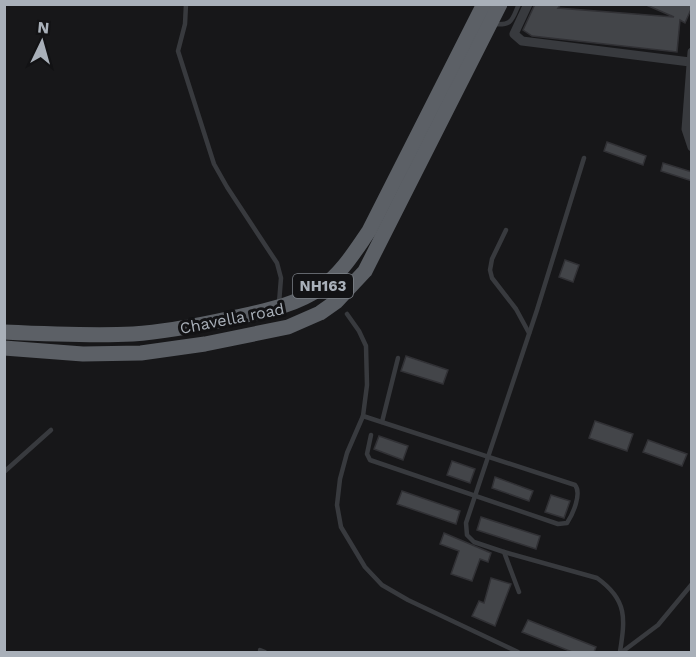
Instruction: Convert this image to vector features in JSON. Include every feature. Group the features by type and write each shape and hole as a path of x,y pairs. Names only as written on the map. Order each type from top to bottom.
{"highway":[{"name":"Chavella road","path":"4,332 78,335 135,334 197,325 278,308 307,296 333,278 369,231 484,4"},
{"name":"Chavella road","path":"4,348 83,354 141,353 205,344 288,327 320,313 337,301 365,271 500,4"}],"street":[{"path":"528,4 514,34 522,41 691,57 686,129 692,147"}],"lane":[{"path":"186,4 185,24 178,51 214,164 277,263 281,278 278,308"},
{"path":"490,24 510,23 519,4"},
{"path":"584,158 466,523 467,535 474,542 597,578 609,587 619,600 624,612 621,652"},
{"path":"506,230 492,259 490,270 492,278 516,309 529,333"},
{"path":"347,314 366,346 367,385 363,416 347,453 340,479 337,505 341,526 365,567 382,585 408,600 518,652"},
{"path":"382,422 398,358"},
{"path":"363,416 575,485 578,493 570,519 567,524 563,525 370,460 367,454 371,435"},
{"path":"4,472 51,430"},
{"path":"504,552 519,592"},
{"path":"621,652 658,625 692,584"}],"building":[{"path":"535,4 561,4 558,8 674,17 644,4 692,4 692,7 685,23 680,20 677,52 532,36 523,30"},
{"path":"607,142 646,156 643,165 604,151"},
{"path":"663,163 692,172 692,181 661,171"},
{"path":"565,260 579,265 573,282 559,277"},
{"path":"406,356 448,370 443,384 401,371"},
{"path":"595,421 633,434 627,451 589,438"},
{"path":"379,436 408,446 403,460 374,449"},
{"path":"648,440 687,454 682,466 643,452"},
{"path":"452,461 475,469 470,483 447,475"},
{"path":"495,477 533,491 529,501 492,488"},
{"path":"402,491 460,511 456,524 397,504"},
{"path":"551,495 570,501 564,518 545,512"},
{"path":"481,517 540,536 536,549 477,530"},
{"path":"444,533 491,553 488,562 480,559 472,581 451,574 459,551 440,544"},
{"path":"491,578 511,584 495,626 472,616 479,601 484,603"},
{"path":"528,620 596,647 594,652 572,652 522,632"}]}
